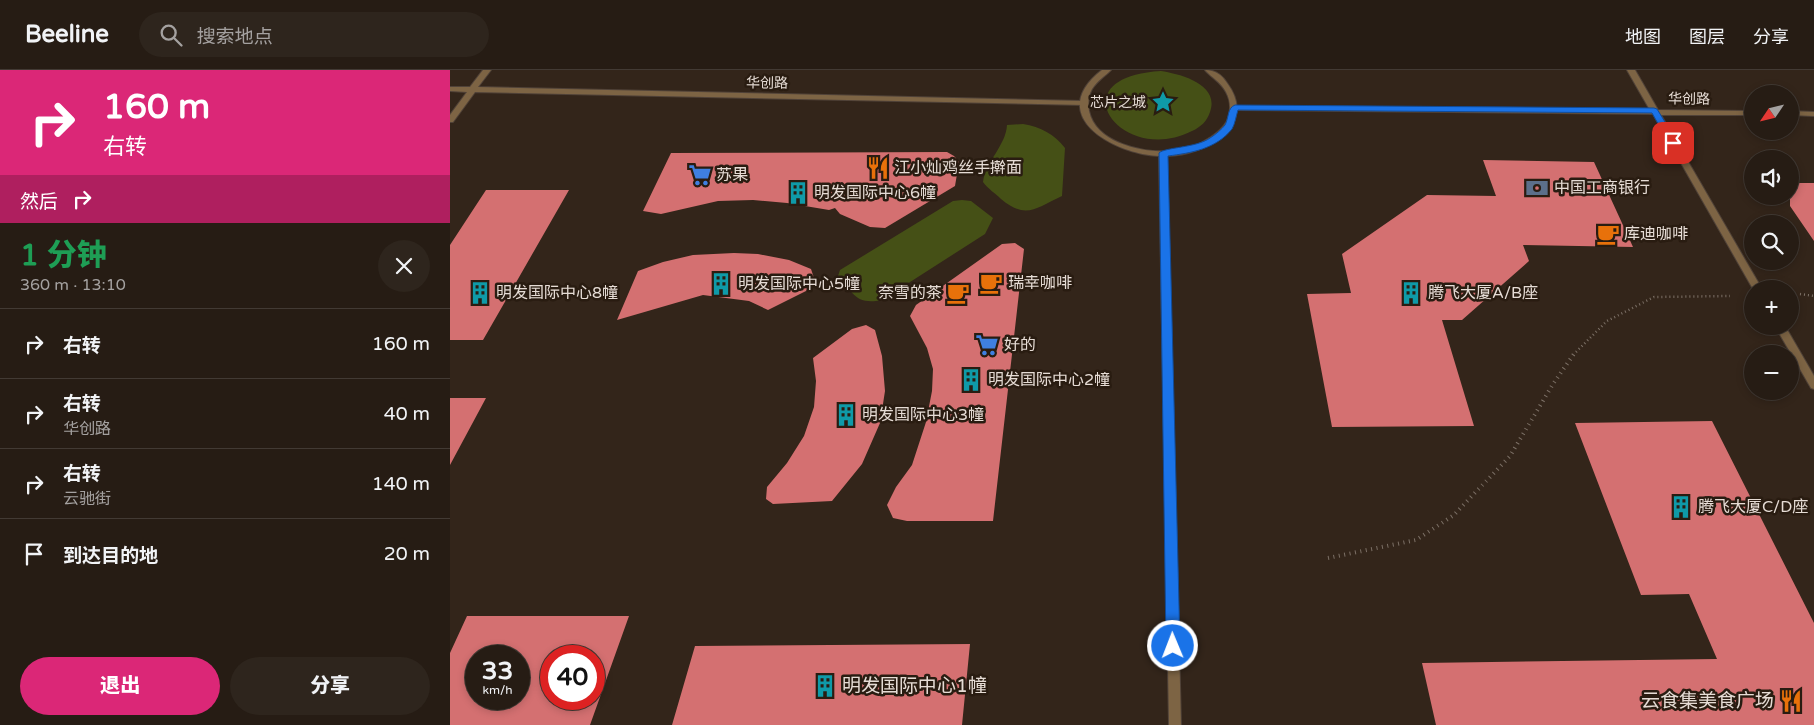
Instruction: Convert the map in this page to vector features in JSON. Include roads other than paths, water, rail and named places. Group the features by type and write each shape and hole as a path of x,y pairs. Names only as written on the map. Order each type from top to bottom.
{"street":[{"path":"450,120 487,70"},
{"path":"1107,70 1096,78 1086,92 1084,103 1089,122 1101,136 1128,148 1143,152 1163,153 1192,150 1213,141 1229,127 1235,108 1233,94 1222,78 1209,70"},
{"path":"1631,70 1753,280"},
{"name":"华创路","path":"450,89 1084,103"},
{"name":"华创路","path":"1235,108 1744,113"},
{"path":"1799,113 1814,114"},
{"path":"1163,153 1175,725"},
{"path":"1785,335 1814,385"}],"place":[{"name":"芯片之城","path":"1163,102"},
{"name":"江小灿鸡丝手擀面","path":"878,168"},
{"name":"苏果","path":"700,175"},
{"name":"中国工商银行","path":"1537,188"},
{"name":"明发国际中心6幢","path":"798,193"},
{"name":"库迪咖啡","path":"1608,234"},
{"name":"瑞幸咖啡","path":"991,283"},
{"name":"明发国际中心5幢","path":"721,284"},
{"name":"明发国际中心8幢","path":"480,293"},
{"name":"奈雪的茶","path":"958,293"},
{"name":"腾飞大厦A/B座","path":"1411,293"},
{"name":"好的","path":"987,345"},
{"name":"明发国际中心2幢","path":"971,380"},
{"name":"明发国际中心3幢","path":"846,415"},
{"name":"腾飞大厦C/D座","path":"1681,507"},
{"name":"明发国际中心1幢","path":"825,686"},
{"name":"云食集美食广场","path":"1791,701"}]}
